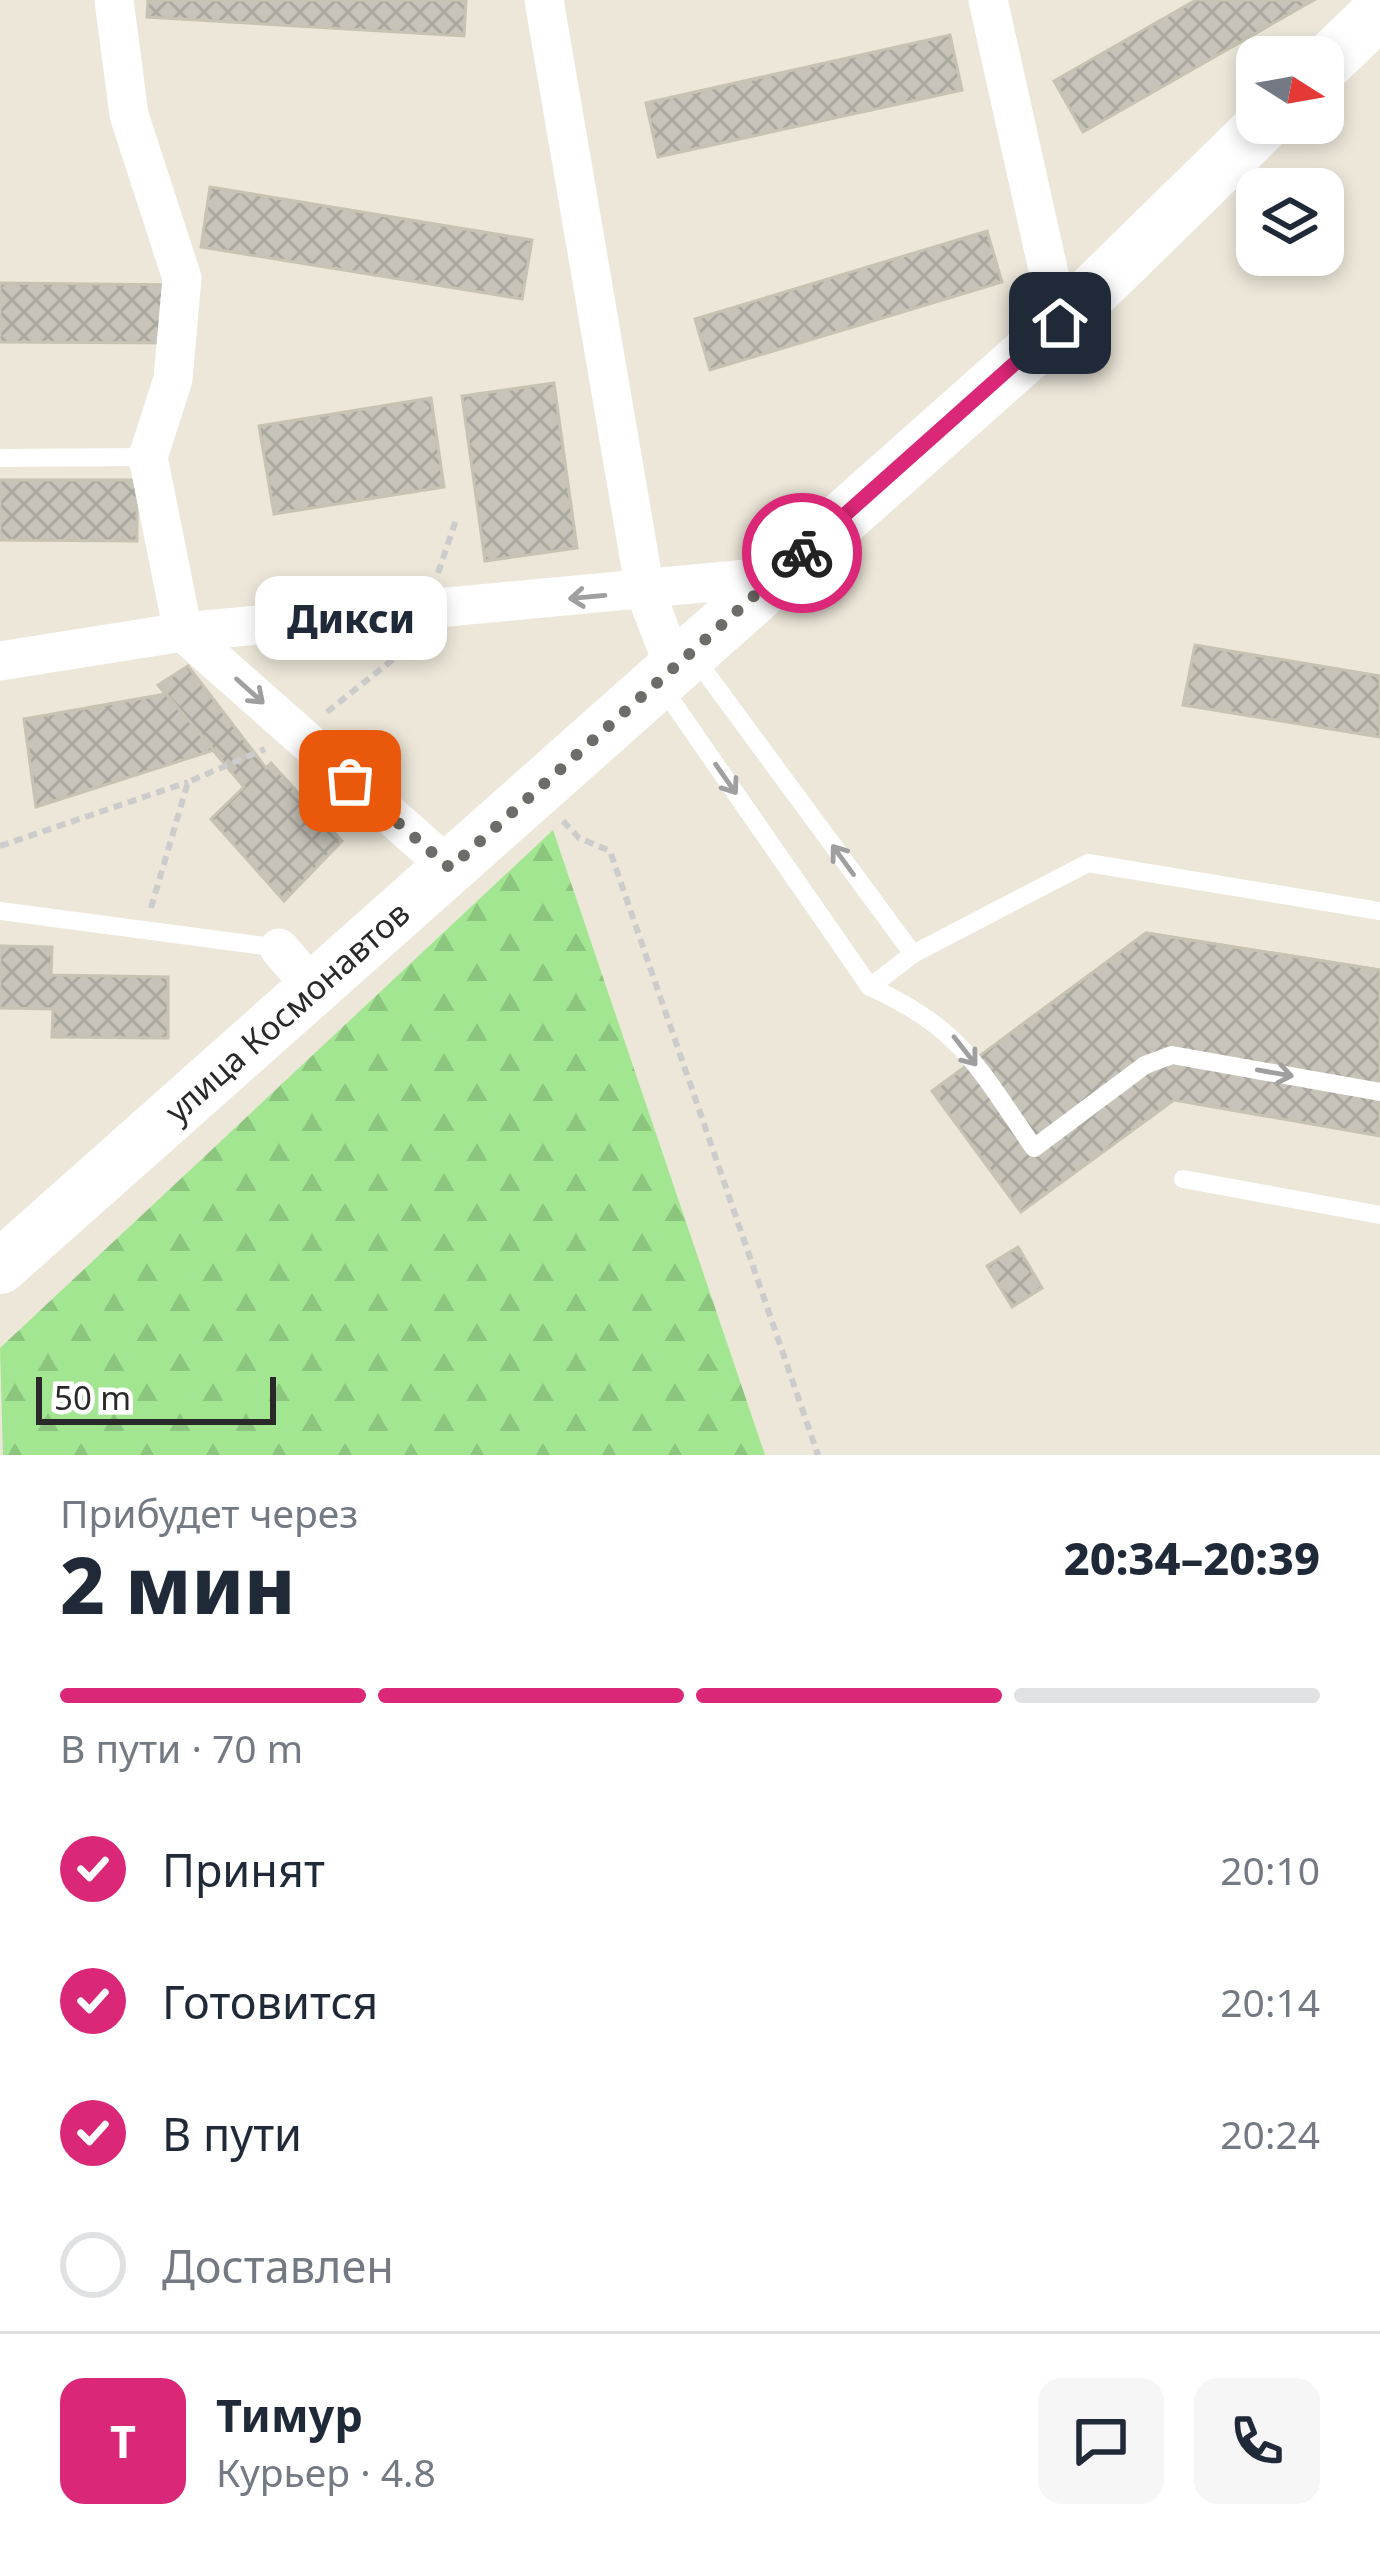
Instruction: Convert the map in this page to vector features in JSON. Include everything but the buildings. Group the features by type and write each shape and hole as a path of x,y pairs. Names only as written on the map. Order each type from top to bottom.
{"main road":[{"path":"1344,46 1380,11"},
{"name":"улица Космонавтов","path":"0,1267 1060,323 1243,144"}],"street":[{"path":"114,0 129,115 182,278 172,379 148,457 183,632 450,868"},
{"path":"544,0 644,591 676,668"},
{"path":"988,0 1060,323"},
{"path":"0,661 183,632 777,576"},
{"path":"279,948 314,989"}],"lane":[{"path":"0,458 148,457"},
{"path":"676,668 913,954"},
{"path":"676,668 870,987 914,1006 958,1040 1034,1148 1144,1065 1172,1055 1380,1092"},
{"path":"870,987 913,954 1088,862 1380,911"},
{"path":"0,911 279,948"},
{"path":"1183,1179 1380,1215"}],"path":[{"path":"0,847 188,782"},
{"path":"537,791 579,838 610,850 818,1455"}],"green space":[{"path":"553,830 765,1455 3,1455 0,1348"}],"way so far":[{"path":"350,781 450,868 802,553"}],"place":[{"name":"Дикси","path":"350,781"}],"route":[{"path":"802,553 1060,323"}]}
